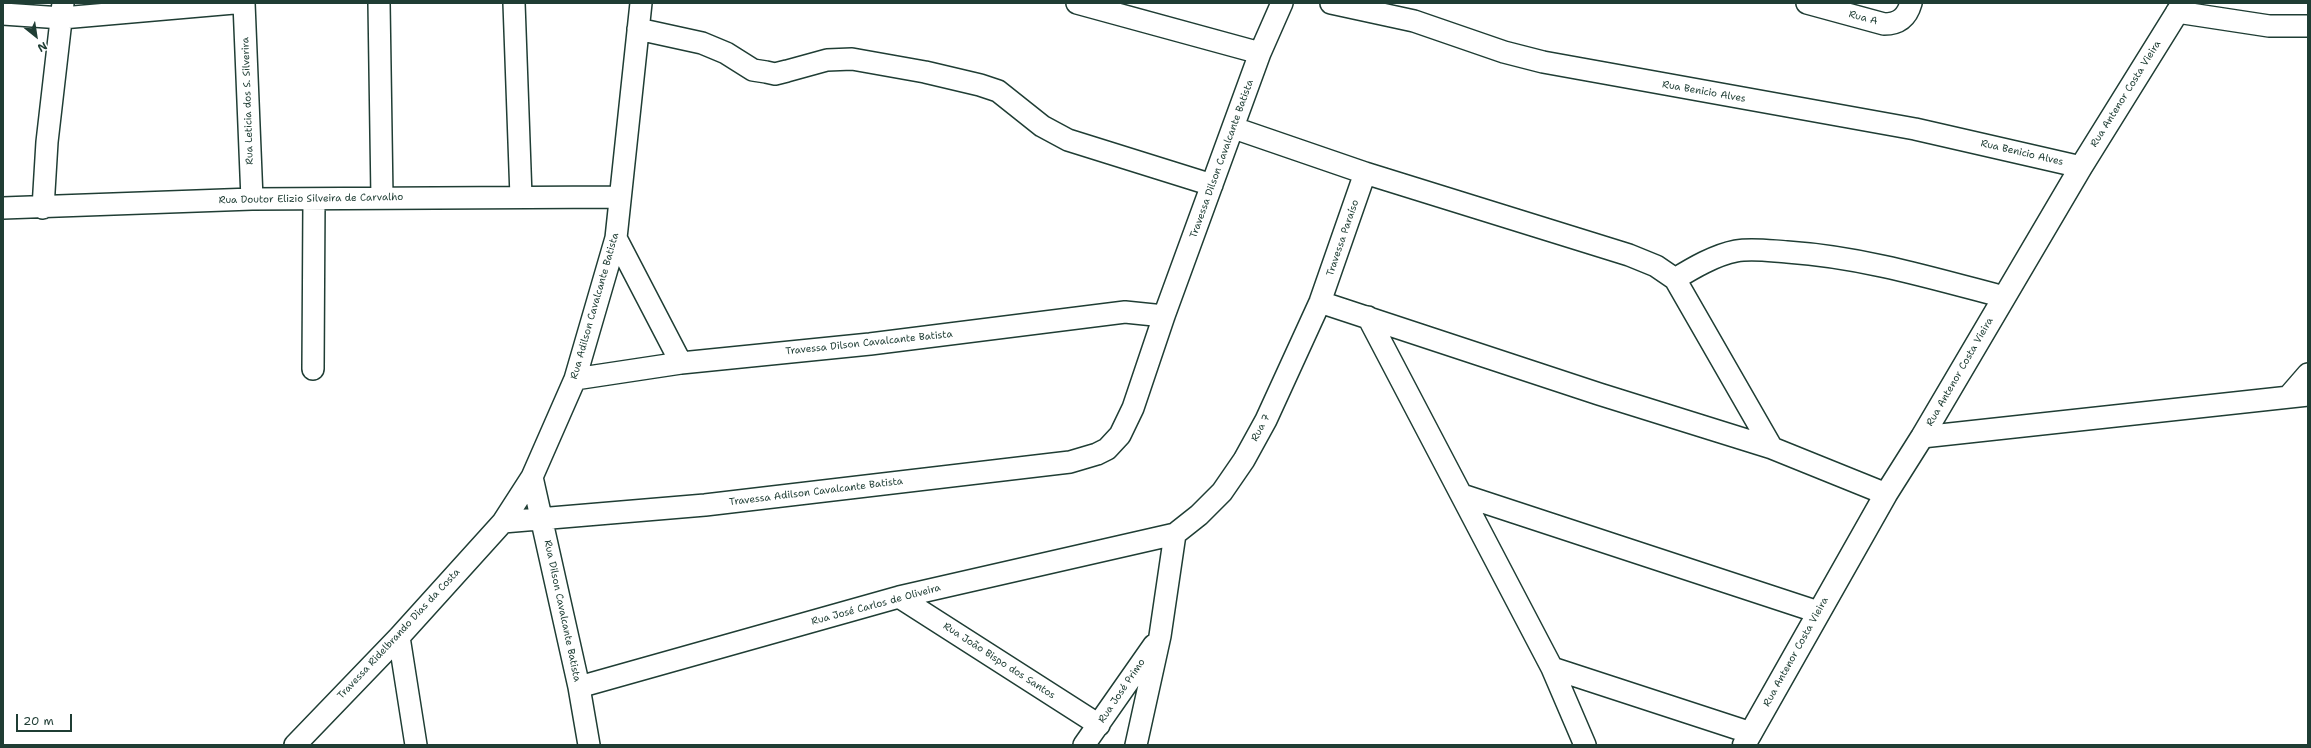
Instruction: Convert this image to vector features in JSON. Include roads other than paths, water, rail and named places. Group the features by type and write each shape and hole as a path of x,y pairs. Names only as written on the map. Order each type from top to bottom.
{"main road":[{"name":"Rua Antenor Costa Vieira","path":"1747,739 1886,494 1922,437 2081,167 2180,8"}],"street":[{"path":"3,14 234,3"},
{"name":"Rua Leticia dos S. Silverira","path":"244,3 252,199"},
{"path":"379,3 382,198"},
{"path":"514,3 520,197"},
{"name":"Rua Adilson Cavalcante Batista","path":"503,522 532,477 575,379 616,238 619,197 642,3"},
{"path":"1077,3 1260,53"},
{"name":"Travessa Dilson Cavalcante Batista","path":"1120,435 1133,408 1164,316 1234,128 1260,53 1282,3"},
{"name":"Rua Benicio Alves","path":"1330,3 1414,21 1504,52 1543,62 1915,129 2081,167"},
{"name":"Rua A","path":"1807,3 1884,24 1894,24 1904,17 1911,4"},
{"path":"2180,8 2269,26 2308,26"},
{"path":"43,208 47,142 63,10"},
{"path":"638,29 702,43 726,53 753,70 781,72 827,60 852,59 925,72 980,84 998,91 1042,126 1068,140 1212,185"},
{"path":"1234,128 1365,173 1629,255 1656,266 1675,279 1772,448"},
{"name":"Travessa Paraíso","path":"1320,302 1365,173"},
{"name":"Rua Doutor Elizio Silveira de Carvalho","path":"3,208 43,208 252,199 619,197"},
{"path":"313,369 314,198"},
{"path":"616,238 681,363"},
{"path":"1675,279 1694,268 1735,251 1760,250 1824,254 1857,259 2004,297"},
{"path":"1320,302 1591,392 1772,448 1886,494"},
{"name":"Rua 7","path":"1175,534 1199,515 1222,492 1244,460 1266,420 1320,302"},
{"name":"Travessa Dilson Cavalcante Batista","path":"575,379 681,363 870,344 1125,312 1164,316"},
{"path":"1368,317 1552,668 1585,745"},
{"path":"1922,437 2298,396 2308,374"},
{"name":"Travessa Adilson Cavalcante Batista","path":"503,522 705,505 1070,462 1097,454 1107,449 1120,435"},
{"name":"Rua Dilson Cavalcante Batista","path":"532,477 579,687 589,745"},
{"path":"1462,495 1818,612"},
{"name":"Travessa Ridelbrando Dias da Costa","path":"295,745 399,638 503,522"},
{"path":"1136,745 1160,636 1175,534"},
{"name":"Rua José Carlos de Oliveira","path":"579,687 899,597 1175,534"},
{"name":"Rua João Bispo dos Santos","path":"899,597 1099,726"},
{"name":"Rua José Primo","path":"1084,745 1099,726 1160,636"},
{"path":"399,638 416,745"},
{"path":"1552,668 1747,739"}]}
